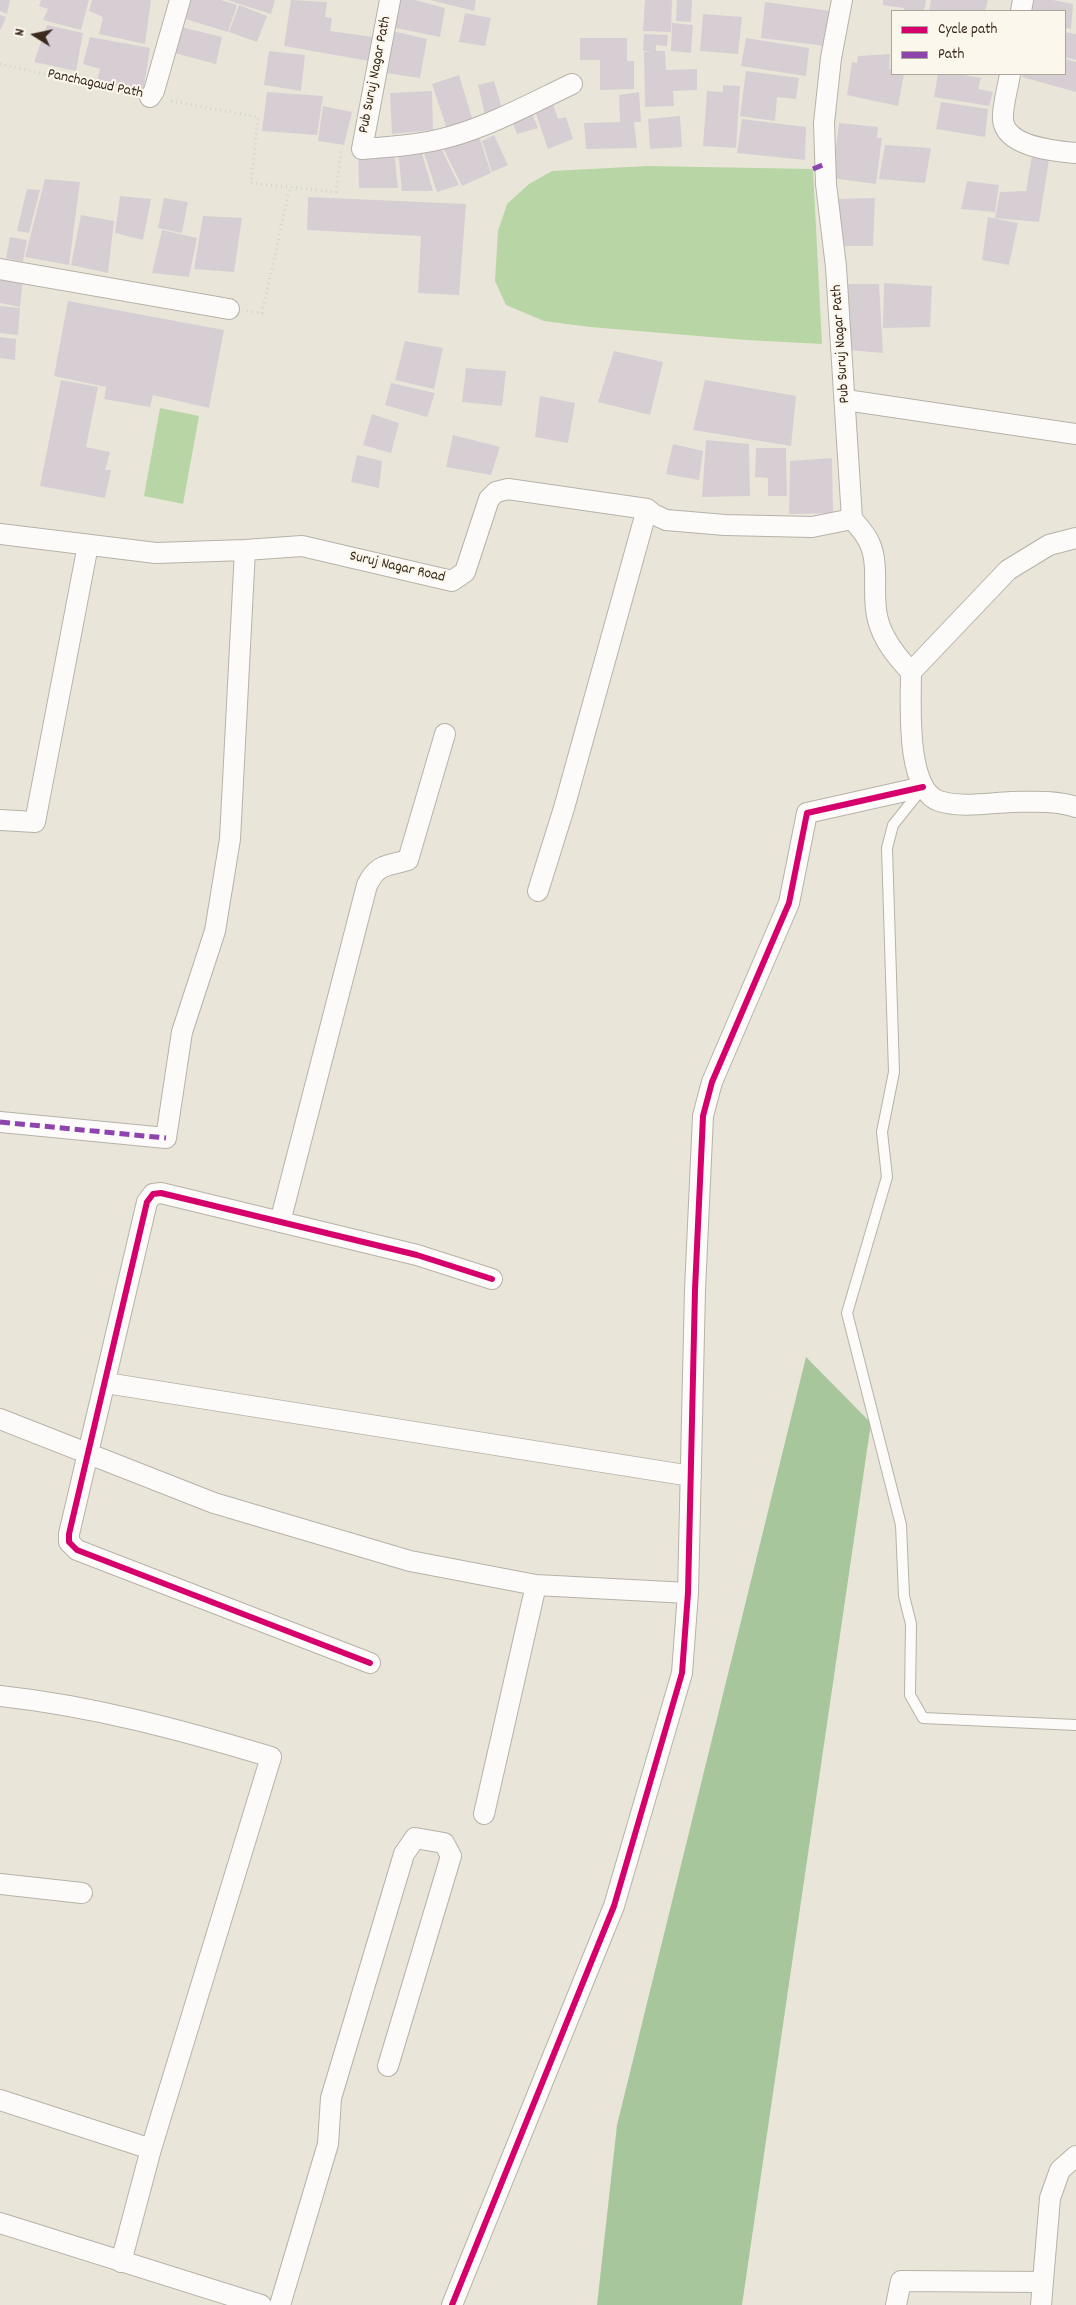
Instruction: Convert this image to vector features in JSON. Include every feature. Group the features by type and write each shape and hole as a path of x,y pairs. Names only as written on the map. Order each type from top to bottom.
{"street":[{"name":"Panchagaud Path","path":"150,97 154,91 180,0"},
{"name":"Pub Suruj Nagar Path","path":"362,149 390,0"},
{"name":"Pub Suruj Nagar Path","path":"842,0 831,58 824,123 826,184 836,267 846,400 852,519"},
{"path":"1010,75 1003,121 1007,133 1014,140 1056,151 1076,153"},
{"path":"362,149 406,145 448,137 493,121 572,84"},
{"path":"0,269 229,309"},
{"path":"846,400 1076,434"},
{"name":"Suruj Nagar Road","path":"0,534 156,552 245,550 302,546 452,581 465,572 489,499 496,492 508,489 647,509 666,520 725,525 812,526 852,519"},
{"path":"538,891 564,808 647,509"},
{"path":"852,519 865,534 874,555 875,608 878,622 897,656 911,672 913,754 923,787 937,800 955,804 1031,802 1067,804 1076,807"},
{"path":"911,672 1008,570 1048,545 1076,538"},
{"path":"0,820 35,822 88,545"},
{"path":"0,1122 166,1138 182,1032 215,931 230,840 245,550"},
{"path":"280,1222 367,886 372,874 381,866 408,860 446,734"},
{"path":"452,2305 614,1906 682,1673 688,1594 695,1290 703,1116 712,1082 789,903 807,814 923,787"},
{"path":"370,1663 77,1550 69,1542 69,1534 87,1454 106,1384 147,1202 153,1194 161,1193 417,1255 492,1279"},
{"path":"106,1384 691,1476"},
{"path":"0,1419 214,1502 410,1561 536,1585 688,1594"},
{"path":"484,1814 536,1585"},
{"path":"0,1696 51,1702 186,1731 271,1757 151,2149 121,2262"},
{"path":"280,2305 328,2144 331,2098 404,1854 415,1838 444,1843 451,1856 388,2066"},
{"path":"0,1884 82,1893"},
{"path":"0,2100 151,2149"},
{"path":"1041,2305 1050,2198 1060,2170 1076,2156"},
{"path":"0,2222 261,2305"},
{"path":"896,2305 901,2281 1043,2282"}],"lane":[{"path":"923,787 893,825 887,848 894,1072 882,1132 887,1177 847,1312 901,1524 904,1596 911,1624 910,1695 923,1718 1076,1725"}],"path":[{"path":"150,97 258,117 251,183 336,192 341,151 362,149"},
{"path":"229,309 262,313 290,187"}],"green space":[{"path":"648,166 813,169 822,344 746,340 590,327 544,321 506,305 495,281 498,231 507,204 529,184 552,171"},
{"path":"160,408 199,416 183,504 144,496"},
{"path":"806,1357 871,1423 742,2305 597,2305 617,2125"}],"building":[{"path":"0,0 10,0 7,14 0,11"},
{"path":"41,0 89,0 81,30 43,20 48,9 39,6"},
{"path":"92,0 151,0 145,44 99,34 103,17 89,11"},
{"path":"189,0 221,0 237,5 228,32 182,18"},
{"path":"227,0 275,0 271,14"},
{"path":"291,0 327,2 325,17 332,18 330,31 373,37 369,61 284,46"},
{"path":"396,0 415,0 445,8 440,37 391,27"},
{"path":"430,0 476,0 474,11"},
{"path":"645,0 672,0 671,32 643,31"},
{"path":"677,0 692,0 691,22 676,21"},
{"path":"883,0 926,0 924,10 904,10 904,8 883,5"},
{"path":"931,0 988,0 985,10 929,10"},
{"path":"1030,0 1053,0 1073,4 1071,29 1066,28 1066,10 1028,10"},
{"path":"765,2 830,11 825,46 761,38"},
{"path":"239,5 267,16 257,42 229,32"},
{"path":"465,13 491,18 485,46 459,42"},
{"path":"703,14 742,17 738,54 700,51"},
{"path":"0,15 6,17 0,31"},
{"path":"672,23 693,25 691,53 671,51"},
{"path":"47,25 83,33 76,71 34,62"},
{"path":"181,27 222,37 216,64 174,53"},
{"path":"388,30 427,39 420,78 379,72"},
{"path":"1066,32 1076,34 1076,60 1066,57"},
{"path":"644,34 668,35 667,46 656,45 656,51 665,51 666,70 697,69 697,90 673,91 674,106 645,107 644,52 652,51 643,51"},
{"path":"90,37 150,48 143,92 97,81 100,69 83,64"},
{"path":"580,38 627,38 627,61 634,61 634,89 600,90 600,60 580,60"},
{"path":"746,38 809,48 806,76 741,66"},
{"path":"269,51 305,55 301,91 264,85"},
{"path":"890,54 889,69 891,69 891,75 904,75 898,106 847,95 852,62 857,63 858,56"},
{"path":"1066,59 1076,62 1076,92 1022,77 1023,75 1066,75"},
{"path":"746,71 799,78 796,99 777,97 775,121 740,116"},
{"path":"459,75 473,121 448,132 432,84"},
{"path":"938,75 964,75 981,78 978,89 993,92 989,106 934,97"},
{"path":"494,81 503,112 486,119 478,85"},
{"path":"723,85 740,86 736,148 703,146 707,91 723,92"},
{"path":"432,91 433,130 392,134 390,93"},
{"path":"267,92 323,96 317,135 262,131"},
{"path":"639,92 641,122 634,122 637,148 586,149 584,123 620,122 619,95"},
{"path":"551,98 558,119 566,117 573,139 548,149 533,105"},
{"path":"941,102 988,109 985,137 936,129"},
{"path":"323,106 352,112 344,145 318,141"},
{"path":"531,111 538,128 517,134 512,120"},
{"path":"680,116 682,147 650,149 648,119"},
{"path":"742,119 806,127 805,160 737,153"},
{"path":"839,123 878,127 877,138 882,138 876,184 832,178"},
{"path":"477,130 491,173 462,186 441,144"},
{"path":"494,135 508,165 492,172 482,141"},
{"path":"885,145 931,148 925,183 879,179"},
{"path":"420,147 433,191 402,191 398,150"},
{"path":"441,148 459,185 437,192 424,153"},
{"path":"1033,149 1050,154 1039,222 995,218 1000,192 1026,191"},
{"path":"394,151 398,188 359,188 358,152"},
{"path":"45,179 80,182 69,265 25,257"},
{"path":"967,181 999,185 995,212 961,209"},
{"path":"27,189 40,190 29,233 17,231"},
{"path":"120,196 151,199 143,240 115,233"},
{"path":"308,197 466,204 459,295 418,293 421,236 307,230"},
{"path":"164,198 188,202 182,233 158,228"},
{"path":"875,198 873,246 836,246 835,199"},
{"path":"81,215 114,221 108,273 71,265"},
{"path":"203,216 242,218 234,272 194,269"},
{"path":"988,217 1018,223 1009,265 982,260"},
{"path":"162,230 197,238 189,277 152,273"},
{"path":"10,237 27,240 23,262 6,258"},
{"path":"0,274 23,279 20,307 0,303"},
{"path":"884,283 932,286 930,327 883,328"},
{"path":"844,284 879,284 883,353 848,350"},
{"path":"68,301 224,330 209,408 153,395 150,407 104,399 106,387 54,376"},
{"path":"0,306 20,308 18,335 0,333"},
{"path":"0,337 16,339 15,360 0,358"},
{"path":"405,341 443,348 434,389 395,380"},
{"path":"614,351 663,362 650,415 598,402"},
{"path":"466,368 506,371 502,406 462,402"},
{"path":"61,380 98,387 86,447 110,452 105,470 111,470 105,498 40,486"},
{"path":"705,380 796,396 791,446 693,430"},
{"path":"391,383 435,393 427,417 385,405"},
{"path":"540,396 575,403 568,443 535,437"},
{"path":"372,414 399,423 391,453 363,445"},
{"path":"453,435 500,447 491,475 446,467"},
{"path":"706,440 749,444 750,496 702,497"},
{"path":"673,444 703,451 699,480 666,474"},
{"path":"756,448 786,448 787,496 768,496 768,478 755,477"},
{"path":"357,455 382,461 379,488 351,482"},
{"path":"832,458 833,513 789,514 790,461"}],"marked path":[{"path":"813,169 825,164"},
{"path":"0,1122 166,1138"}],"cycle path":[{"path":"452,2305 614,1906 682,1673 688,1593 695,1290 703,1116 712,1082 789,903 807,813 923,787"},
{"path":"370,1663 77,1550 69,1542 69,1534 147,1202 153,1194 161,1193 417,1255 492,1279"}]}
